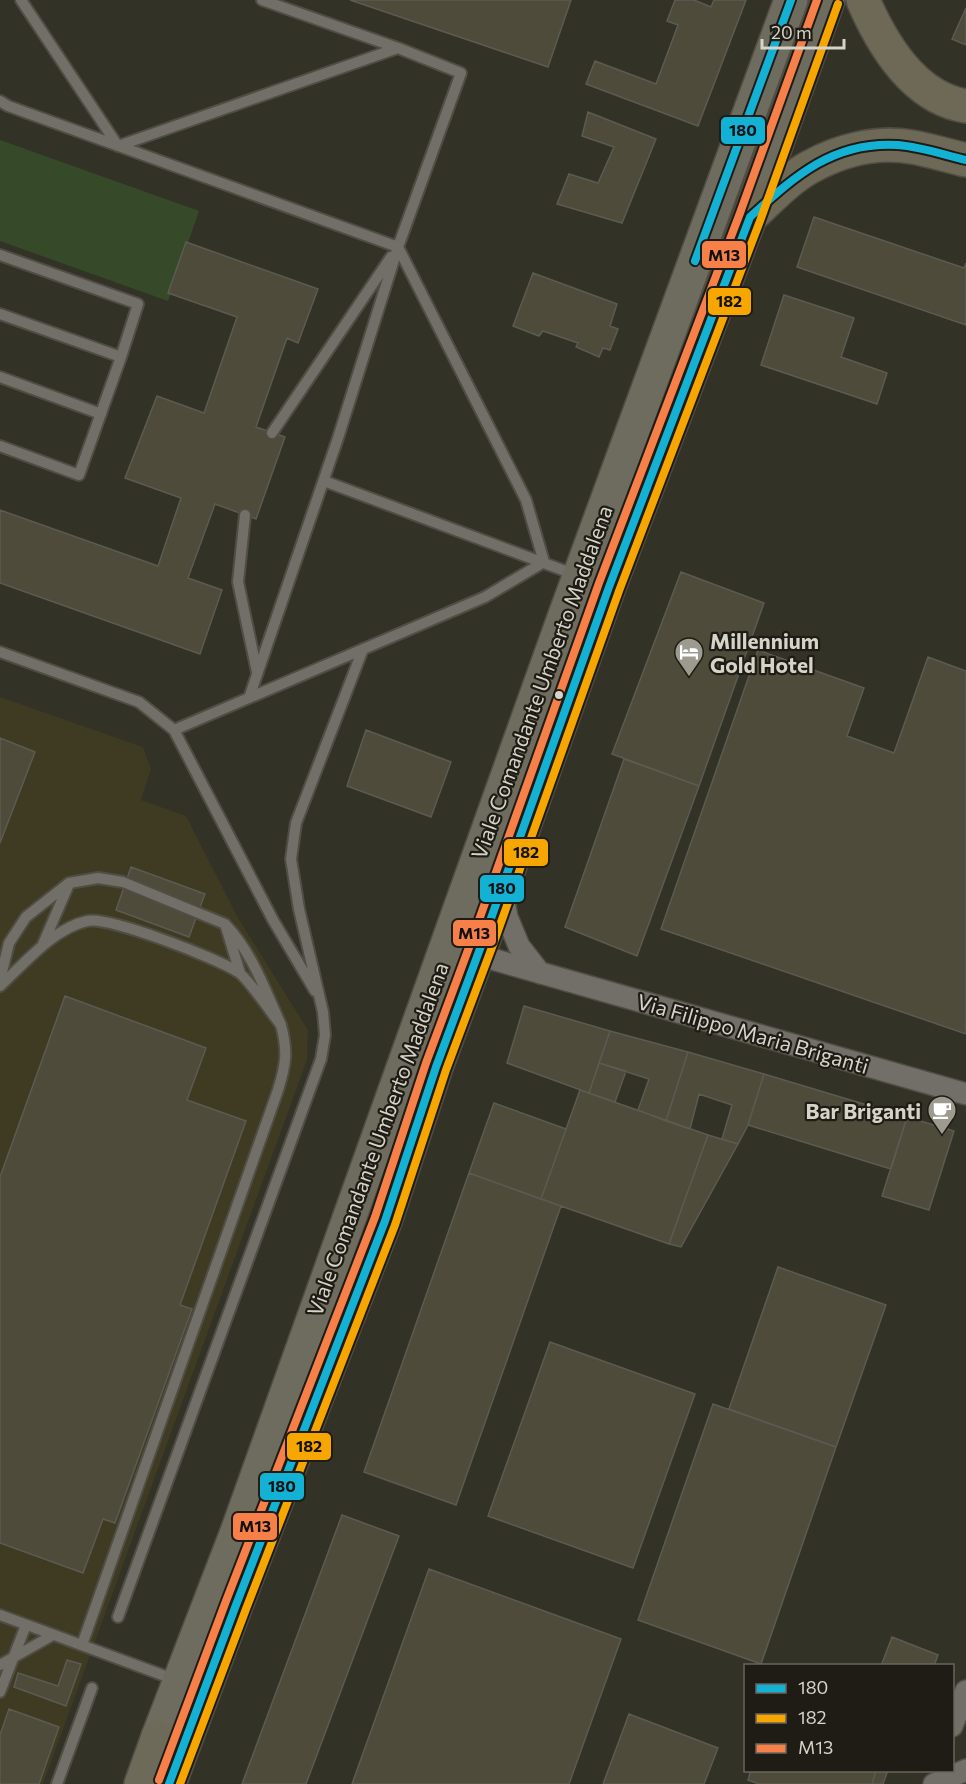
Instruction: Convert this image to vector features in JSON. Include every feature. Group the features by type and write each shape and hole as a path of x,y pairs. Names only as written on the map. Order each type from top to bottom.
{"highway":[{"path":"863,0 881,39 900,65 929,92 966,106"},
{"path":"750,217 809,167 840,153 876,145 911,147 966,160"},
{"path":"141,1784 158,1737"}],"main road":[{"name":"Viale Comandante Umberto Maddalena","path":"169,1784 244,1583 385,1221 436,1067 502,890 594,581 791,0"},
{"name":"Viale Comandante Umberto Maddalena","path":"158,1737 237,1532 447,945 594,581 750,217 828,0"},
{"path":"447,945 478,955"}],"street":[{"path":"502,890 507,917 519,946 540,973"},
{"name":"Via Filippo Maria Briganti","path":"478,955 966,1094"},
{"path":"954,1721 966,1690"},
{"path":"932,1784 966,1770"}],"lane":[{"path":"21,0 118,146"},
{"path":"249,698 324,481 398,247 461,74 398,48 262,0"},
{"path":"118,146 398,48"},
{"path":"0,101 8,106 398,247 525,500 544,562"},
{"path":"272,433 398,247"},
{"path":"0,255 138,304 79,475 0,446"},
{"path":"0,314 121,357"},
{"path":"0,377 101,414"},
{"path":"324,481 594,581"},
{"path":"245,515 238,582 258,674"},
{"path":"174,730 485,597 544,562"},
{"path":"118,1617 321,1059 324,1035 323,1012 291,859 296,823 363,649"},
{"path":"0,652 140,702 174,730 273,920 320,999"},
{"path":"0,980 9,943 26,917 69,883 98,878 123,882 225,924 236,935 252,960 281,1025 286,1044 285,1066 278,1090 81,1645"},
{"path":"42,946 69,883"},
{"path":"0,986 42,946 67,928 89,920 112,923 196,952 240,973"},
{"path":"225,924 240,973 281,1025"},
{"path":"0,1615 180,1682"},
{"path":"0,1692 26,1625"},
{"path":"0,1665 53,1635"},
{"path":"57,1784 92,1688"}],"shaded area":[{"path":"0,697 143,747 151,769 141,800 186,816 238,918 308,1030 307,1060 43,1784 0,1784"}],"green space":[{"path":"0,140 199,211 168,301 0,241"}],"building":[{"path":"350,0 571,0 548,67"},
{"path":"675,0 694,0 711,7 714,0 746,0 698,126 586,84 595,61 656,84 678,25 667,21"},
{"path":"966,8 966,45 952,39"},
{"path":"588,112 656,139 622,223 557,204 569,174 598,183 614,147 582,136"},
{"path":"814,217 964,268 966,263 966,325 797,267"},
{"path":"186,242 318,289 298,343 287,338 256,427 285,437 256,519 215,504 188,578 222,590 200,654 0,583 0,510 158,566 181,498 125,478 157,396 204,413 237,317 168,293"},
{"path":"533,273 617,304 610,326 618,329 610,350 603,348 599,357 576,347 578,343 543,331 539,336 513,326"},
{"path":"784,295 854,318 841,357 887,373 877,404 761,365"},
{"name":"Millennium Gold Hotel","path":"681,572 764,603 699,786 612,754"},
{"path":"758,650 864,688 847,736 894,753 928,657 966,671 966,1034 661,929"},
{"path":"366,730 451,762 431,817 347,786"},
{"path":"0,738 35,752 0,843"},
{"path":"624,759 699,786 637,956 565,927"},
{"path":"131,867 205,894 189,937 116,910"},
{"path":"65,996 206,1048 187,1100 246,1121 180,1305 192,1309 115,1523 103,1519 83,1573 0,1543 0,1177"},
{"path":"524,1006 610,1031 589,1093 507,1063"},
{"path":"610,1031 688,1052 666,1121 638,1110 649,1079 599,1063"},
{"path":"688,1052 764,1074 748,1125 738,1144 722,1139 732,1105 699,1094 690,1129 666,1121"},
{"path":"599,1063 626,1071 615,1102 589,1093"},
{"path":"764,1074 907,1117 891,1169 748,1125"},
{"path":"580,1090 708,1135 669,1244 541,1199"},
{"path":"494,1103 566,1129 541,1199 469,1173"},
{"path":"907,1117 954,1131 929,1210 882,1196"},
{"path":"708,1135 738,1144 681,1247 669,1244"},
{"path":"469,1173 561,1206 456,1505 364,1472"},
{"path":"778,1267 886,1305 836,1447 729,1409"},
{"path":"550,1342 695,1394 633,1568 488,1516"},
{"path":"713,1404 836,1447 761,1664 638,1620"},
{"path":"342,1515 399,1536 306,1784 242,1784"},
{"path":"429,1569 621,1639 569,1784 352,1784"},
{"path":"892,1637 938,1655 935,1664 882,1664"},
{"path":"67,1660 81,1664 66,1706 14,1687 18,1673 58,1686"},
{"path":"9,1709 59,1727 39,1784 0,1784 0,1735"},
{"path":"629,1714 718,1748 704,1784 603,1784"},
{"path":"750,1772 875,1772 872,1784 759,1784 748,1780"},
{"path":"875,1772 887,1772 883,1784 872,1784"}],"transit line":[{"name":"180","path":"695,261 791,0"},
{"name":"M13","path":"159,1780 375,1217 426,1063 599,583 740,213 817,0"},
{"name":"182","path":"180,1784 395,1225 446,1070 619,591 760,221 838,4"},
{"name":"180","path":"169,1784 385,1221 436,1067 609,587 750,217 799,175 834,155 854,149 875,145 898,145 966,160"}],"place":[{"name":"Millennium Gold Hotel","path":"689,678"},
{"name":"Bar Briganti","path":"942,1136"}]}
